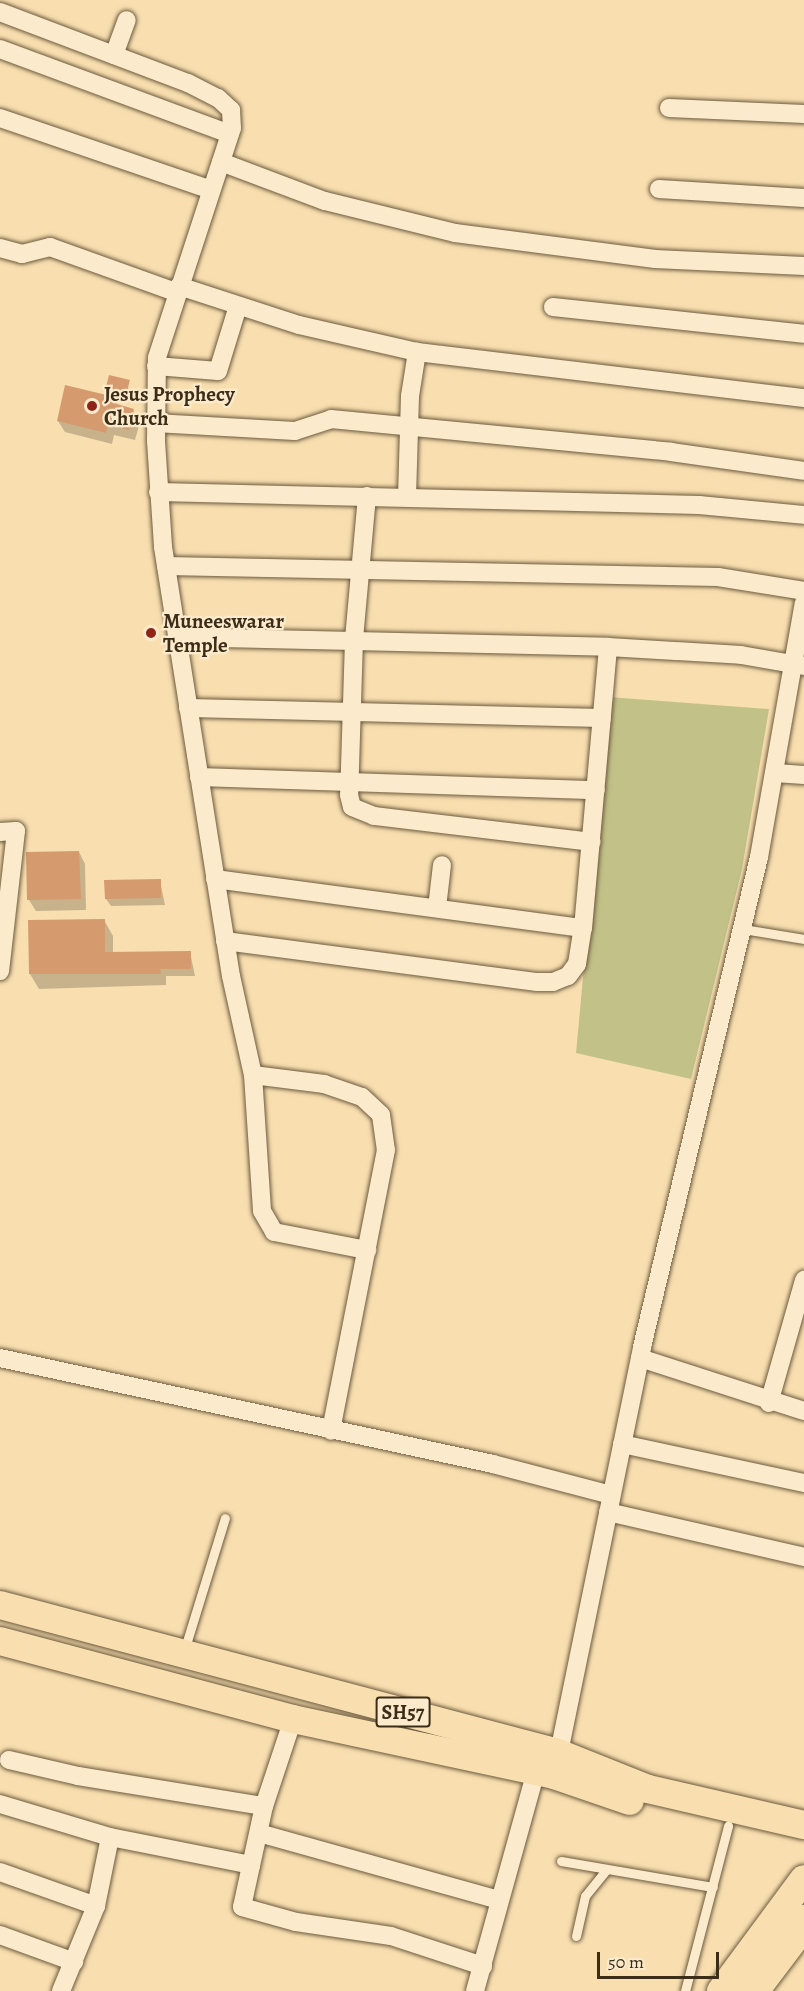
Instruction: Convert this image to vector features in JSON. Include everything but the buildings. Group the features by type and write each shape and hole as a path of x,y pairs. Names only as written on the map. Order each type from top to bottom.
{"highway":[{"path":"751,1991 803,1922"}],"main road":[{"name":"SH57","path":"0,1605 184,1654 549,1766 647,1806 804,1843"},
{"name":"SH57","path":"0,1641 293,1719 549,1766 804,1825"},
{"path":"721,1991 804,1879"}],"street":[{"path":"0,12 114,55 218,98 231,110 230,134 177,289 156,366 155,423 158,492 166,566 225,940 252,1075 262,1211 274,1233 367,1250"},
{"path":"114,55 127,20"},
{"path":"0,49 230,134"},
{"path":"669,108 804,114"},
{"path":"0,118 211,190"},
{"path":"220,162 325,201 455,233 655,259 804,266"},
{"path":"659,189 804,198"},
{"path":"0,248 22,254 50,247 177,289 327,333 417,352 804,398"},
{"path":"156,366 218,371 238,306"},
{"path":"553,307 804,334"},
{"path":"407,497 408,427 417,352"},
{"path":"155,423 295,431 331,419 671,452 804,471"},
{"path":"158,492 735,506 804,515"},
{"path":"367,496 354,640 350,782 352,807 365,815 591,842"},
{"path":"166,566 718,577 804,591"},
{"path":"475,1991 500,1900 549,1766 610,1503 640,1358 743,929 798,665 804,603"},
{"path":"177,637 608,647 741,655 798,665"},
{"path":"225,940 546,982 561,980 573,970 583,928 608,647"},
{"path":"188,708 602,718"},
{"path":"775,773 804,775"},
{"path":"199,777 596,790"},
{"path":"0,832 16,831 0,971"},
{"path":"437,908 442,865"},
{"path":"215,879 583,928"},
{"path":"252,1075 324,1084 362,1097 381,1115 386,1150 332,1431"},
{"path":"769,1403 797,1332 804,1280"},
{"path":"0,1358 128,1383 332,1431 493,1464 610,1503 804,1557"},
{"path":"640,1358 769,1403 804,1411"},
{"path":"622,1444 804,1483"},
{"path":"293,1719 264,1806 242,1907 296,1922 391,1936 483,1966"},
{"path":"9,1760 78,1776 264,1806"},
{"path":"0,1804 110,1838 251,1865"},
{"path":"259,1833 500,1900"},
{"path":"61,1991 96,1906 110,1838"},
{"path":"0,1872 96,1906"},
{"path":"0,1935 74,1962"}],"lane":[{"path":"743,929 804,939"},
{"path":"184,1654 225,1518"},
{"path":"685,1991 728,1826"},
{"path":"561,1861 713,1887"},
{"path":"576,1936 585,1896 606,1870"}],"shaded area":[{"path":"609,697 769,709 742,869 691,1079 576,1053"}],"place":[{"name":"Jesus Prophecy Church","path":"92,406"},
{"name":"Muneeswarar Temple","path":"151,633"}]}
